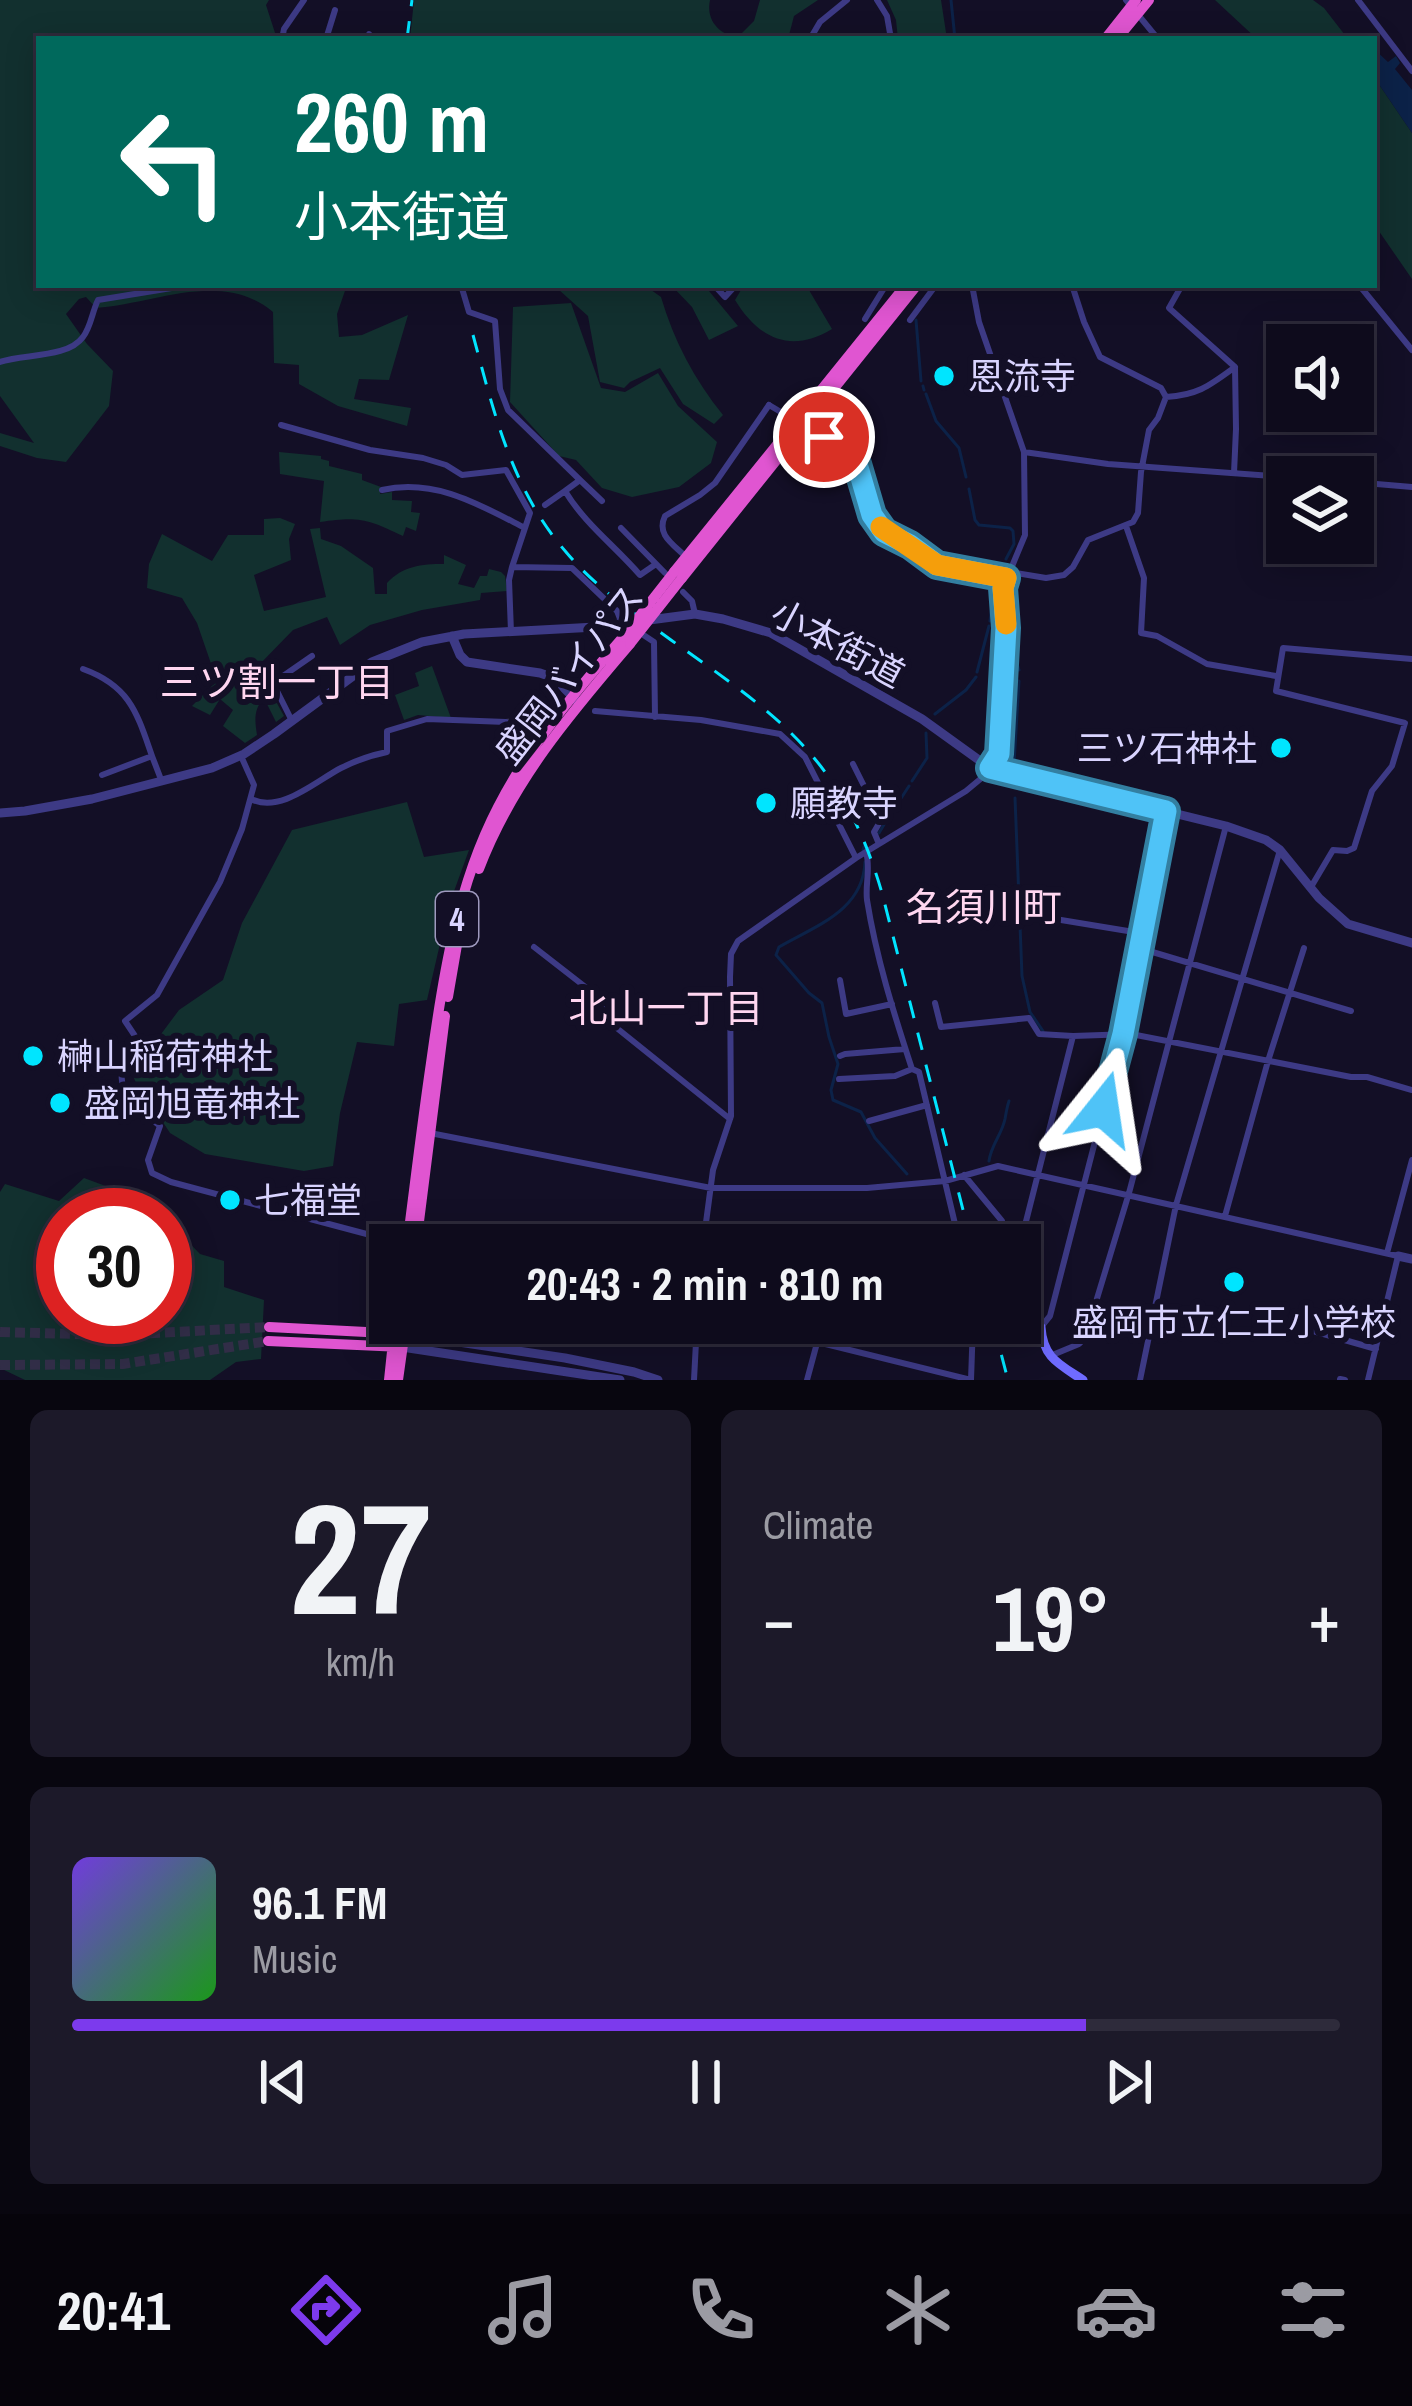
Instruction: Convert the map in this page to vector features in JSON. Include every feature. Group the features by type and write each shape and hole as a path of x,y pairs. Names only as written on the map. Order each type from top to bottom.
{"highway":[{"path":"1107,36 1133,5 1149,0"},
{"path":"1119,36 1133,5"},
{"name":"盛岡バイパス","path":"413,1224 445,967 479,848 499,805 533,749 626,641 877,312 903,288"},
{"name":"盛岡バイパス","path":"673,574 915,288"},
{"name":"盛岡バイパス","path":"414,1224 449,986 464,917 495,830 576,699"},
{"path":"268,1334 369,1334"},
{"path":"394,1380 398,1344"}],"main road":[{"path":"1041,1332 1050,1356 1083,1380"}],"street":[{"path":"283,36 304,0"},
{"path":"812,36 820,22 847,0"},
{"path":"878,0 890,36"},
{"path":"1358,0 1412,71"},
{"path":"1133,5 1156,36"},
{"path":"327,36 335,10"},
{"path":"0,362 72,347 84,337 98,301 173,288"},
{"path":"462,288 469,312 495,321 500,389 508,410 602,501"},
{"path":"865,319 877,312 885,288"},
{"path":"910,320 934,288"},
{"path":"706,1224 712,1170 730,1119 731,954 738,941 856,858 966,791 999,754 1006,628 1003,588 1024,535 1024,452 979,322 973,288"},
{"path":"686,557 662,531 665,516 715,483 770,405 846,452 857,464 872,515 884,532 937,565 1046,578 1064,575 1088,540 1133,522 1149,430 1166,397 1161,388 1100,357 1073,288"},
{"path":"1180,288 1169,308 1234,368 1234,473"},
{"path":"1361,288 1412,350"},
{"path":"1166,397 1191,395 1234,368"},
{"path":"281,425 370,450 423,458 462,475 506,470 530,513 509,580 511,632"},
{"path":"1024,452 1266,475"},
{"path":"544,505 580,480"},
{"path":"1374,484 1412,487"},
{"path":"382,490 408,486 449,493 525,528"},
{"path":"565,491 585,521 640,575 656,564"},
{"path":"1126,526 1144,578 1141,632 1157,635 1207,664 1276,676"},
{"path":"621,528 656,564 673,574"},
{"path":"512,567 572,568 617,611 627,628 653,642 655,716"},
{"path":"683,592 695,614"},
{"name":"小本街道","path":"0,813 62,805 212,768 241,755 372,662 396,651 452,636 695,614 771,633 922,719 990,768 1266,840 1348,924 1412,943"},
{"path":"452,636 467,662 540,673 554,678 576,699"},
{"path":"1311,887 1333,850 1354,848 1372,790 1392,766 1405,723 1276,691 1283,648 1412,659"},
{"path":"292,722 273,683 312,656"},
{"path":"83,670 122,691 139,719 162,782"},
{"path":"595,711 771,730 787,738 805,757 856,858"},
{"path":"251,799 266,804 286,798 345,766 387,752 387,731 407,724 427,719 506,722"},
{"path":"241,755 254,784 238,840 206,911 157,995 125,1021 141,1045 123,1070 122,1085 140,1110 160,1126 148,1160 152,1173 369,1234"},
{"path":"102,775 152,756"},
{"path":"853,764 881,820 874,832 879,844"},
{"path":"1041,1326 1050,1316 1123,1034 1166,811"},
{"path":"1050,1356 1085,1338 1129,1193 1226,826"},
{"path":"1140,1380 1176,1205 1280,850"},
{"path":"866,853 870,866 866,893 912,1069"},
{"path":"1055,919 1142,933"},
{"path":"534,947 597,996 608,1021 730,1119"},
{"path":"1139,948 1351,1011"},
{"path":"1225,1216 1304,948"},
{"path":"840,980 846,1014 892,1004"},
{"path":"935,1004 940,1027 1029,1018 1039,1034 1123,1034 1367,1077 1412,1090"},
{"path":"1026,1224 1073,1036"},
{"path":"840,1057 905,1049"},
{"path":"838,1079 919,1072 955,1224"},
{"path":"707,1102 731,1100"},
{"path":"869,1120 927,1106"},
{"path":"430,1133 711,1188 867,1188 945,1180 998,1166 1412,1259"},
{"path":"1368,1380 1412,1160"},
{"path":"964,1175 1003,1224"},
{"path":"1299,1327 1376,1349"},
{"path":"447,1344 620,1380"},
{"path":"468,1344 565,1358 658,1380"},
{"path":"694,1380 697,1344"},
{"path":"807,1380 817,1344"},
{"path":"821,1344 971,1380 972,1344"}],"green space":[{"path":"0,0 269,0 266,5 276,36 36,36 36,288 346,288 337,314 339,337 362,335 408,315 389,380 359,379 354,399 411,408 407,426 338,406 299,384 299,365 274,363 273,312 253,299 210,291 96,308 86,297 66,314 113,371 109,406 66,462 0,446 0,433 34,443 0,396"},
{"path":"414,0 710,0 714,24 732,36 410,36"},
{"path":"760,0 818,0 794,16 789,36 739,36 754,21"},
{"path":"887,0 941,0 947,36 898,36"},
{"path":"1215,0 1313,0 1346,36 1254,36"},
{"path":"1377,81 1412,133 1412,279 1377,228"},
{"path":"648,288 661,297 686,359 723,415 714,424 683,404 660,368 624,388 600,382 588,316 558,289"},
{"path":"674,288 706,288 738,326 709,340 692,307"},
{"path":"742,288 808,288 832,329 803,340 777,338 755,324 735,300"},
{"path":"571,303 601,388 625,392 658,373 678,406 717,442 711,463 679,487 632,497 602,488 576,460 559,456 510,402 513,307"},
{"path":"279,452 321,456 329,466 362,474 362,480 381,487 380,494 392,492 392,500 412,501 411,512 420,513 416,531 406,527 403,536 363,520 320,522 324,481 280,474"},
{"path":"264,519 295,524 289,539 291,560 254,575 264,611 326,597 310,529 320,528 321,539 341,546 373,568 375,594 387,594 387,583 406,570 444,564 444,555 466,565 458,584 474,588 489,569 505,576 507,591 481,593 480,600 370,625 340,645 327,617 293,630 257,667 284,716 276,722 264,698 256,711 257,735 245,743 223,726 233,710 220,699 210,715 192,706 217,681 197,623 182,598 147,588 149,564 162,534 212,561 228,535 264,535"},
{"path":"432,666 451,718 418,715 404,720 395,695 419,686 415,673"},
{"path":"407,802 424,857 469,850 449,905 427,1000 399,1004 394,1046 357,1042 333,1166 304,1171 205,1154 170,1133 142,1098 132,1073 179,1010 223,980 242,923 292,830"},
{"path":"84,1178 111,1188 73,1188"},
{"path":"5,1184 36,1194 36,1344 192,1344 192,1246 200,1254 224,1261 224,1287 264,1300 261,1359 236,1362 210,1380 25,1380 0,1368 0,1192"}],"water":[{"path":"1377,52 1388,62 1396,56 1400,63 1395,69 1412,90 1412,133 1377,81"}],"waterway":[{"path":"951,0 955,36"},
{"path":"916,320 921,381"},
{"path":"923,386 924,390"},
{"path":"926,394 936,421 959,448 966,477"},
{"path":"969,489 979,525 1013,531 1014,544 1006,559"},
{"path":"990,621 995,581"},
{"path":"977,672 989,626"},
{"path":"1014,644 1015,657"},
{"path":"1016,661 1019,670"},
{"path":"935,714 976,677"},
{"path":"1014,764 1019,681"},
{"path":"912,781 927,758 926,733"},
{"path":"889,817 909,786"},
{"path":"1015,798 1022,976 1030,1012 1043,1031"},
{"path":"879,833 885,823"},
{"path":"863,850 865,844"},
{"path":"865,862 856,893 846,905 779,947 776,955 822,1003 838,1064 833,1100 861,1112 875,1138 907,1174"},
{"path":"989,1161 1009,1101"}],"tunnel":[{"path":"506,722 555,714"},
{"path":"0,1332 117,1335 269,1327"},
{"path":"0,1365 123,1364 268,1341"}],"railway":[{"path":"407,36 412,0"},
{"path":"473,335 518,477 566,552 616,599 775,719 827,774 848,808 882,893 967,1224"},
{"path":"999,1344 1008,1380"}],"slow traffic":[{"path":"881,527 937,565 1006,578 1006,624"}],"place":[{"name":"恩流寺","path":"944,376"},
{"name":"三ツ石神社","path":"1281,748"},
{"name":"願教寺","path":"766,803"},
{"name":"榊山稲荷神社","path":"33,1056"},
{"name":"盛岡旭竜神社","path":"60,1103"},
{"name":"七福堂","path":"230,1200"},
{"name":"盛岡市立仁王小学校","path":"1234,1282"}],"district":[{"name":"三ツ割一丁目","path":"277,682"},
{"name":"名須川町","path":"984,907"},
{"name":"北山一丁目","path":"666,1008"}],"route":[{"path":"824,437 857,464 872,515 884,532 937,565 1006,578 999,754 990,768 1166,811 1123,1034 1103,1109"}]}
